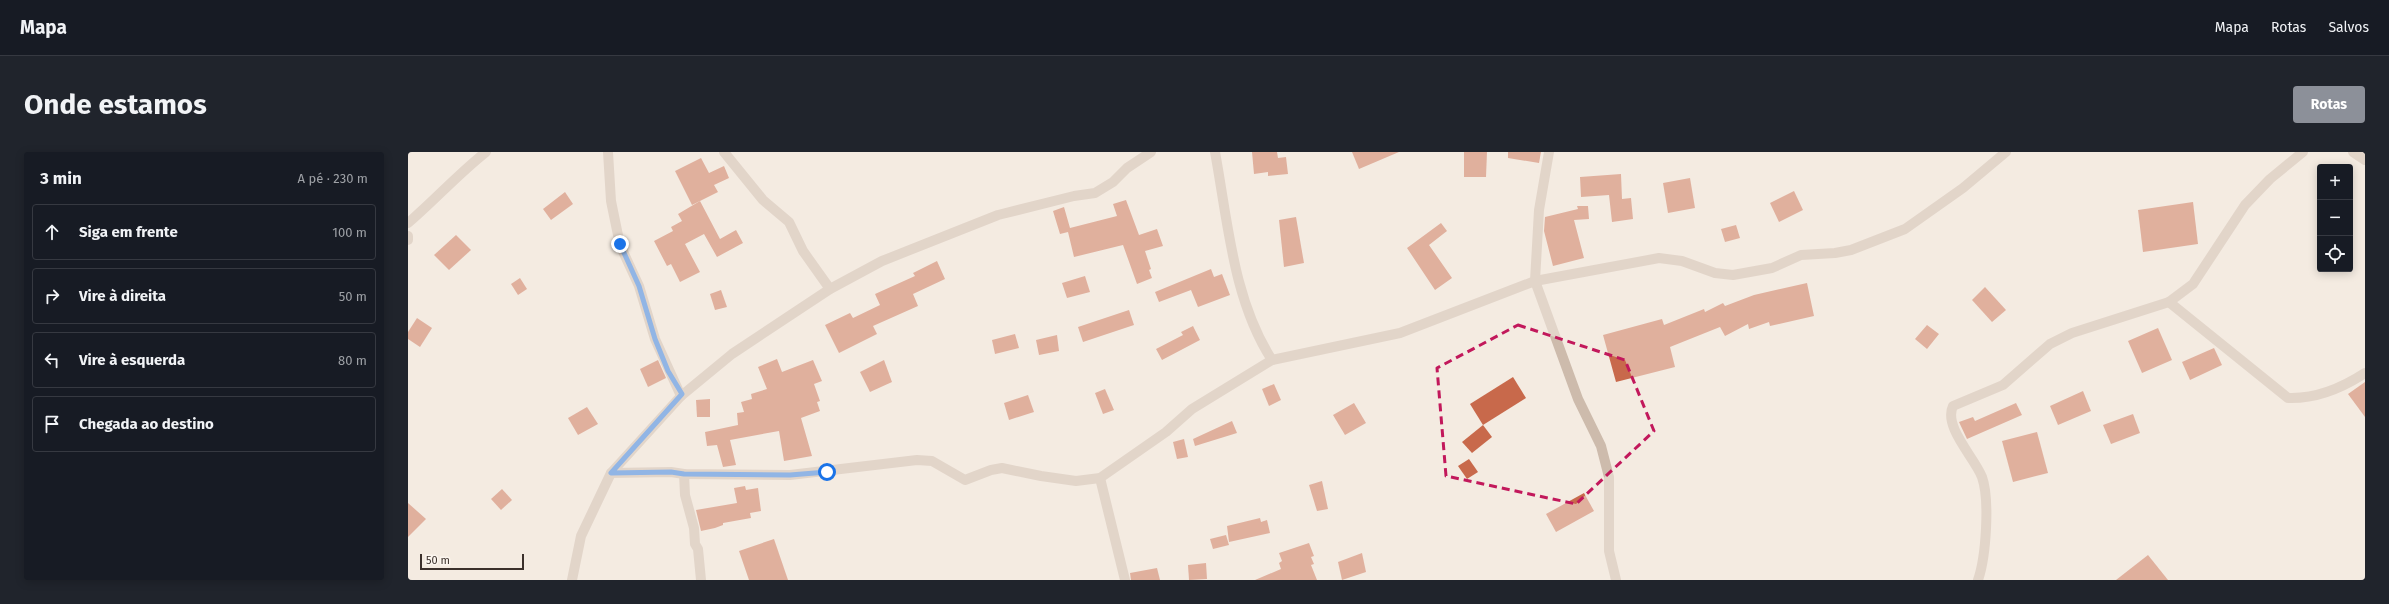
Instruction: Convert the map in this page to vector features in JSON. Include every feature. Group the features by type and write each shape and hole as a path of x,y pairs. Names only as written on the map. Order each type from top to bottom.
{"street":[{"path":"408,223 465,169 486,152"},
{"path":"608,152 611,201 620,244 639,286 655,339 681,396"},
{"path":"724,152 763,200 789,222 803,251 830,289"},
{"path":"572,580 582,536 611,473 681,396 732,354 830,289 882,261 998,215 1074,196 1096,193 1113,182 1127,168 1151,152"},
{"path":"1215,152 1243,298 1256,332 1272,360"},
{"path":"1549,152 1539,210 1535,281 1578,399 1601,446 1609,477 1609,551 1616,580"},
{"path":"611,473 671,472 684,474 790,475 917,460 932,461 965,480 990,470 1002,468 1076,481 1100,478 1166,432 1192,409 1272,360 1400,333 1535,281 1659,258 1682,261 1715,273 1733,275 1772,268 1801,254 1835,253 1852,250 1905,229 1963,188 2006,152"},
{"path":"1978,580 1986,533 1982,477 1963,446 1951,417 1953,406 2003,384 2050,344 2072,334 2169,302 2193,284 2245,206 2270,179 2303,152"},
{"path":"2353,152 2365,160"},
{"path":"2169,302 2288,398 2315,396 2342,387 2365,373"},
{"path":"684,474 685,495 694,528 695,544 698,549 702,580"},
{"path":"1100,478 1125,580"}],"highlighted area":[{"path":"1518,325 1625,360 1654,431 1576,504 1446,476 1437,368"}],"building":[{"path":"1252,152 1277,152 1278,158 1286,157 1288,174 1268,176 1268,172 1254,174"},
{"path":"1352,152 1399,152 1359,169"},
{"path":"1464,152 1487,152 1486,177 1464,177"},
{"path":"1508,152 1541,152 1539,163 1508,158"},
{"path":"701,158 709,173 724,166 729,178 714,185 718,192 692,205 675,171"},
{"path":"1621,174 1622,199 1631,198 1633,219 1612,222 1609,195 1581,197 1580,177"},
{"path":"1690,178 1695,208 1668,213 1663,183"},
{"path":"1794,191 1803,210 1779,222 1770,203"},
{"path":"565,192 573,204 551,220 543,209"},
{"path":"1126,200 1139,235 1157,229 1163,246 1145,251 1151,269 1149,270 1152,278 1137,284 1123,245 1074,257 1068,232 1060,234 1053,211 1064,207 1070,228 1117,216 1113,204"},
{"path":"700,201 720,239 736,230 743,243 717,257 704,234 685,244 700,272 680,282 671,264 667,266 654,241 673,231 671,227 682,221 678,214"},
{"path":"2193,202 2198,244 2143,252 2138,210"},
{"path":"1577,206 1588,206 1589,219 1574,220 1584,258 1553,266 1544,231 1545,217 1578,209"},
{"path":"1296,217 1304,263 1284,267 1279,220"},
{"path":"1441,223 1447,231 1429,245 1452,278 1435,290 1407,248"},
{"path":"1736,225 1740,238 1725,242 1721,229"},
{"path":"456,235 471,250 449,270 434,255"},
{"path":"937,261 945,279 913,294 918,306 873,326 877,334 839,353 825,325 850,313 853,318 880,305 875,294 915,276 913,273"},
{"path":"1211,269 1214,277 1222,274 1230,295 1198,307 1191,290 1159,302 1155,292"},
{"path":"1085,276 1090,292 1067,298 1062,283"},
{"path":"520,278 527,289 518,295 511,284"},
{"path":"1807,283 1814,316 1770,326 1769,322 1749,329 1748,324 1725,336 1720,327 1670,347 1675,367 1616,382 1603,335 1662,319 1664,325 1704,309 1705,312 1723,303 1725,306 1754,295"},
{"path":"1985,287 2006,310 1992,322 1972,300"},
{"path":"721,290 727,307 715,310 710,294"},
{"path":"1129,310 1134,325 1083,342 1078,327"},
{"path":"417,318 432,328 420,347 408,339 408,332"},
{"path":"1927,325 1939,334 1927,349 1915,339"},
{"path":"1193,326 1200,340 1162,360 1156,349 1183,335 1181,332"},
{"path":"2158,328 2172,360 2142,373 2128,341"},
{"path":"1015,334 1019,348 995,354 992,340"},
{"path":"1057,335 1059,351 1039,355 1036,340"},
{"path":"2214,348 2222,365 2190,380 2182,362"},
{"path":"777,359 782,372 813,360 822,381 814,384 820,401 817,402 820,411 801,418 812,456 784,461 779,431 730,440 736,465 723,467 717,445 707,446 705,432 738,425 737,413 744,412 741,402 752,399 751,394 767,389 758,367"},
{"path":"658,360 666,378 648,387 640,369"},
{"path":"884,360 892,382 870,392 860,372"},
{"path":"1513,377 1526,398 1483,425 1470,404"},
{"path":"2365,382 2365,417 2348,394"},
{"path":"1274,384 1281,400 1269,406 1262,389"},
{"path":"1105,389 1114,410 1103,414 1095,393"},
{"path":"2083,391 2091,411 2058,425 2050,406"},
{"path":"1028,395 1034,412 1009,420 1004,403"},
{"path":"710,399 710,417 697,417 696,400"},
{"path":"1354,403 1366,423 1345,435 1333,415"},
{"path":"2016,403 2022,415 1967,439 1959,422 1973,417 1975,421"},
{"path":"587,407 598,424 578,435 568,418"},
{"path":"2133,414 2140,433 2111,444 2103,425"},
{"path":"1232,421 1237,433 1195,446 1193,439"},
{"path":"1483,425 1492,437 1472,453 1462,442"},
{"path":"2037,432 2048,473 2013,482 2002,441"},
{"path":"1184,439 1188,457 1177,459 1173,442"},
{"path":"1469,459 1478,472 1467,479 1458,466"},
{"path":"1322,481 1328,509 1317,511 1309,485"},
{"path":"745,486 746,490 758,488 761,511 750,513 751,518 723,523 723,525 715,528 701,531 696,510 737,503 734,488"},
{"path":"502,489 512,500 501,510 491,499"},
{"path":"1584,493 1594,511 1556,532 1546,514"},
{"path":"408,503 426,519 408,537"},
{"path":"1260,518 1261,522 1267,520 1270,533 1229,542 1227,526"},
{"path":"1226,535 1229,545 1213,549 1210,539"},
{"path":"774,539 788,580 749,580 739,551"},
{"path":"1309,543 1314,556 1311,557 1314,564 1311,565 1317,580 1255,580 1281,569 1279,563 1282,561 1279,553"},
{"path":"1362,553 1366,572 1342,580 1338,562"},
{"path":"2148,555 2168,580 2116,580"},
{"path":"1206,563 1207,579 1189,580 1188,565"},
{"path":"1157,568 1160,580 1131,580 1130,573"}],"route":[{"path":"620,244 623,255 639,286 649,323 668,371 682,394 611,473 679,472 684,474 790,475 827,472"}]}
